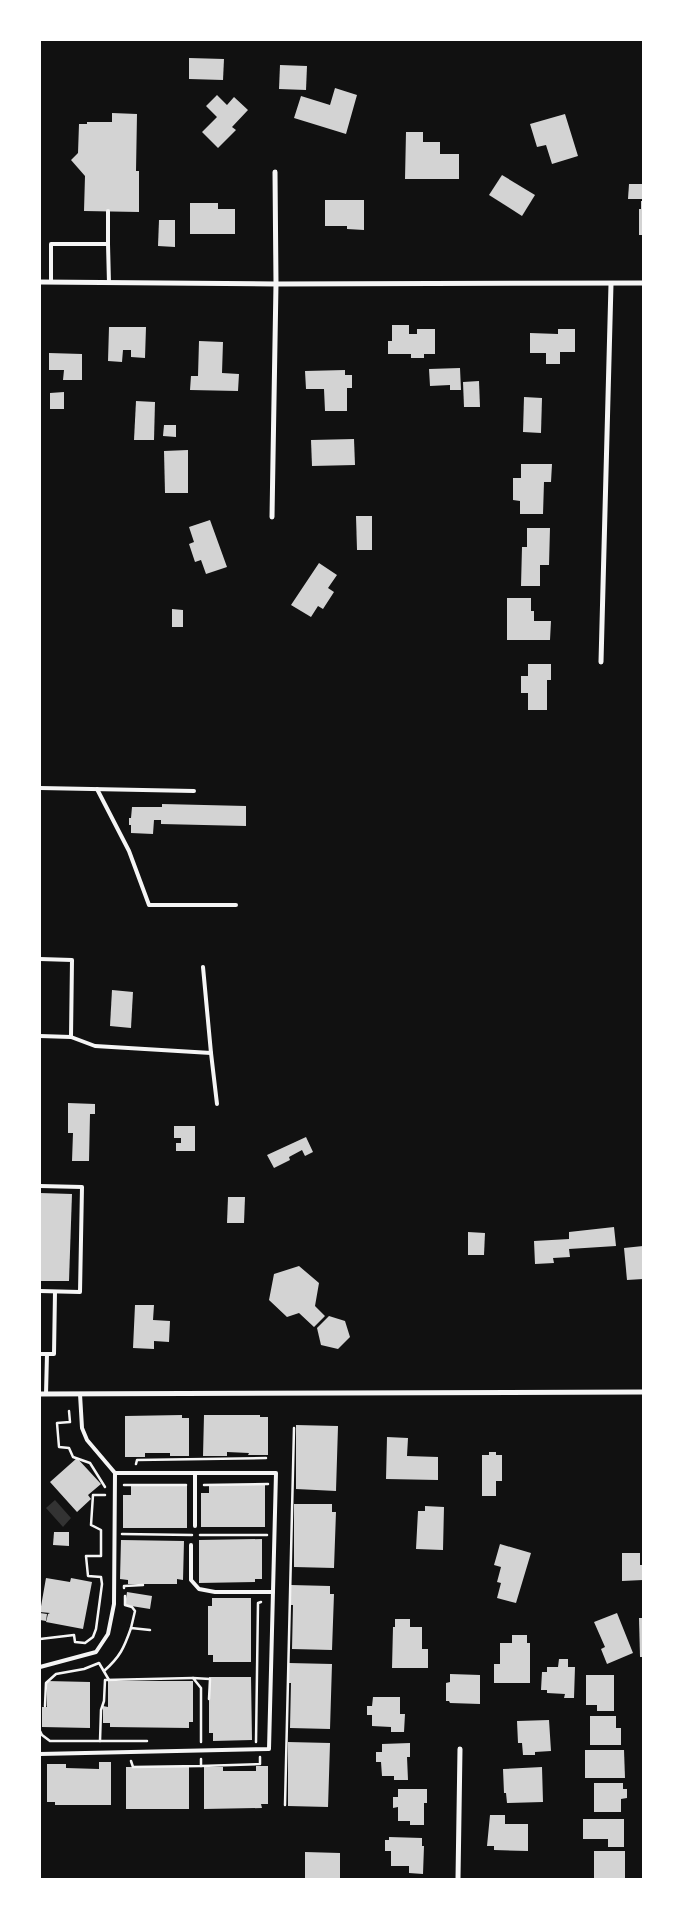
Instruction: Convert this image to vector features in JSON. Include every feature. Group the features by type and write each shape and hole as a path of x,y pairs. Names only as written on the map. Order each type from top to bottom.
{"street":[{"path":"272,517 276,284 274,172"},
{"path":"40,282 276,284 643,283"},
{"path":"601,662 610,284"},
{"path":"43,1394 643,1392"},
{"path":"458,1879 460,1749"}],"lane":[{"path":"108,211 109,283"},
{"path":"50,282 51,244 108,244"},
{"path":"40,788 194,791"},
{"path":"97,789 129,851 149,905 236,905"},
{"path":"40,959 72,960 71,1037"},
{"path":"203,967 210,1053 217,1104"},
{"path":"40,1036 71,1037 95,1046 210,1053"},
{"path":"40,1186 82,1187 80,1292 40,1292"},
{"path":"40,1354 54,1354 55,1292"},
{"path":"43,1394 47,1354"},
{"path":"40,1667 96,1652 108,1634 114,1604 115,1473 87,1440 82,1428 80,1394"},
{"path":"40,1754 269,1749 276,1473 115,1473"},
{"path":"195,1473 195,1526"},
{"path":"190,1546 191,1580 199,1589 215,1592 273,1595"}],"path":[{"path":"40,1639 74,1635 75,1642 84,1643 93,1637 96,1629 102,1584 101,1577 88,1576 86,1556 101,1556 101,1530 91,1525 93,1495 105,1495 104,1485 90,1463 73,1457 69,1448 59,1447 58,1423 70,1422 69,1411"},
{"path":"286,1805 294,1428"},
{"path":"130,1485 137,1460 266,1458"},
{"path":"101,1534 267,1535"},
{"path":"104,1671 116,1660 124,1648 135,1611 132,1607 125,1605 124,1586 143,1585"},
{"path":"127,1761 132,1762 133,1767 260,1764 255,1738 258,1603 273,1595 290,1594"},
{"path":"131,1628 150,1630"},
{"path":"46,1706 46,1683 56,1674 84,1669 99,1663 109,1680"},
{"path":"193,1678 201,1688 202,1745 195,1745"},
{"path":"100,1741 101,1710 104,1701 105,1680 210,1678 209,1699"},
{"path":"40,1731 50,1741 156,1741"},
{"path":"201,1750 201,1766"}],"shaded area":[{"path":"55,1500 71,1518 63,1527 46,1508"}],"building":[{"path":"189,58 224,59 223,80 189,79"},
{"path":"280,65 307,66 306,90 279,89"},
{"path":"335,88 357,95 346,134 294,118 301,96 330,105"},
{"path":"217,95 227,105 234,97 248,110 232,127 236,130 218,148 202,132 217,117 206,106"},
{"path":"112,113 137,114 136,171 139,171 139,212 84,211 85,176 71,160 78,153 79,124 87,124 87,122 112,122"},
{"path":"565,114 578,156 552,164 546,145 537,147 530,124"},
{"path":"406,132 423,132 423,142 440,142 440,154 459,154 459,179 405,179"},
{"path":"502,175 535,195 522,216 489,195"},
{"path":"629,184 643,184 642,199 628,199"},
{"path":"325,200 364,200 364,230 347,229 347,226 325,226"},
{"path":"641,201 643,201 643,235 639,235 639,209 641,209"},
{"path":"190,203 218,203 218,209 235,209 235,234 190,234"},
{"path":"159,220 175,220 175,247 158,246"},
{"path":"392,325 409,325 409,334 417,334 417,329 435,329 435,354 424,354 424,358 411,358 411,354 388,354 388,341 392,341"},
{"path":"109,327 146,327 145,358 131,357 131,350 123,350 122,362 108,361"},
{"path":"558,329 575,329 575,352 560,352 560,364 546,364 546,353 530,353 530,333 558,334"},
{"path":"199,341 223,342 222,373 239,374 238,391 190,390 191,376 198,376"},
{"path":"49,353 82,354 82,380 63,380 64,370 49,370"},
{"path":"460,368 461,390 450,390 450,385 430,386 429,369"},
{"path":"345,370 345,375 352,375 352,388 347,388 347,411 325,411 324,389 306,389 305,371"},
{"path":"479,381 480,407 464,407 463,382"},
{"path":"64,392 64,409 50,409 50,393"},
{"path":"524,397 542,398 541,433 523,432"},
{"path":"136,401 155,402 154,440 134,440"},
{"path":"164,425 176,425 176,437 163,436"},
{"path":"354,439 355,465 312,466 311,440"},
{"path":"188,450 188,493 165,493 164,451"},
{"path":"521,464 552,464 551,482 544,482 543,514 520,514 520,501 513,500 513,478 521,478"},
{"path":"356,516 372,516 372,550 357,550"},
{"path":"210,520 227,567 206,574 201,560 195,562 189,544 194,542 189,527"},
{"path":"527,528 550,528 549,565 540,565 540,586 521,586 522,547 527,547"},
{"path":"319,563 337,575 328,588 334,592 323,609 318,606 311,617 291,605"},
{"path":"507,598 531,598 531,611 534,611 534,621 551,621 550,640 507,640"},
{"path":"172,609 183,610 183,627 172,627"},
{"path":"528,664 551,664 551,680 547,680 547,710 528,710 528,693 521,693 521,676 528,676"},
{"path":"162,804 246,806 246,826 161,824 161,820 154,820 153,834 131,833 129,818 131,818 132,807 162,807"},
{"path":"112,990 133,992 131,1028 110,1026"},
{"path":"68,1103 95,1104 95,1114 90,1114 89,1161 72,1161 73,1133 68,1133"},
{"path":"174,1126 195,1126 195,1151 176,1151 176,1143 181,1143 181,1138 174,1138"},
{"path":"306,1137 313,1152 305,1156 302,1150 289,1157 290,1160 274,1168 267,1155"},
{"path":"40,1193 72,1194 69,1281 40,1281"},
{"path":"228,1197 245,1197 244,1223 227,1223"},
{"path":"614,1227 616,1246 569,1249 570,1257 553,1258 554,1263 535,1264 534,1241 569,1239 569,1232"},
{"path":"468,1232 485,1233 484,1255 468,1255"},
{"path":"643,1246 643,1279 627,1280 624,1248"},
{"path":"299,1266 319,1283 315,1306 325,1316 314,1327 299,1313 287,1317 269,1300 274,1274"},
{"path":"135,1305 154,1305 153,1320 170,1321 169,1342 154,1341 154,1349 133,1348"},
{"path":"329,1316 345,1321 350,1337 338,1349 321,1345 317,1328"},
{"path":"182,1415 182,1418 189,1418 189,1456 170,1456 170,1453 145,1453 145,1457 125,1457 125,1416"},
{"path":"204,1415 260,1415 260,1417 268,1417 268,1455 227,1452 227,1456 203,1456"},
{"path":"296,1425 338,1426 336,1491 296,1489"},
{"path":"387,1437 408,1438 407,1456 438,1457 438,1480 386,1479"},
{"path":"489,1452 496,1452 496,1455 502,1455 502,1481 496,1481 496,1496 482,1496 482,1455 489,1455"},
{"path":"77,1458 101,1484 88,1495 91,1499 77,1512 50,1482"},
{"path":"209,1485 265,1485 265,1527 201,1527 201,1493 209,1493"},
{"path":"131,1486 187,1486 187,1528 123,1528 123,1495 131,1495"},
{"path":"294,1504 332,1504 332,1512 336,1512 334,1568 294,1567"},
{"path":"425,1506 444,1507 443,1550 416,1549 418,1511 425,1511"},
{"path":"54,1532 69,1532 69,1546 53,1545"},
{"path":"262,1539 262,1579 255,1579 255,1582 199,1583 199,1540"},
{"path":"121,1540 184,1541 183,1580 177,1579 177,1584 128,1584 128,1580 120,1579"},
{"path":"500,1544 531,1553 516,1603 497,1598 501,1583 497,1582 501,1567 494,1565"},
{"path":"622,1553 640,1553 640,1565 643,1565 643,1580 622,1581"},
{"path":"46,1578 70,1582 71,1578 92,1582 83,1629 46,1622 50,1613 40,1612"},
{"path":"291,1585 330,1586 330,1594 334,1594 332,1650 292,1649 293,1605 291,1605"},
{"path":"127,1592 152,1596 150,1609 125,1605"},
{"path":"212,1598 251,1598 251,1662 213,1662 213,1655 208,1655 208,1606 212,1606"},
{"path":"40,1613 47,1614 46,1621 40,1620"},
{"path":"617,1613 633,1653 607,1664 601,1649 605,1647 594,1622"},
{"path":"639,1618 643,1618 643,1657 640,1657"},
{"path":"395,1619 410,1619 410,1627 422,1627 422,1649 428,1649 428,1668 392,1668 393,1627 395,1627"},
{"path":"512,1635 527,1635 527,1643 530,1643 530,1683 494,1683 494,1664 500,1664 500,1643 512,1643"},
{"path":"559,1659 568,1659 568,1667 575,1667 574,1698 564,1698 565,1694 547,1693 547,1690 541,1690 542,1672 547,1672 547,1667 558,1667"},
{"path":"289,1663 332,1664 330,1729 290,1728 291,1683 289,1683"},
{"path":"450,1674 480,1675 480,1704 450,1703 446,1701 446,1683 450,1682"},
{"path":"586,1675 614,1675 614,1711 597,1711 597,1705 586,1705"},
{"path":"209,1677 251,1677 252,1740 213,1741 213,1733 209,1733"},
{"path":"47,1681 90,1682 90,1728 42,1727 42,1707 47,1707"},
{"path":"108,1681 193,1681 193,1722 189,1722 189,1728 110,1727 110,1723 103,1723 103,1706 108,1707"},
{"path":"373,1697 400,1697 400,1714 405,1714 404,1732 391,1732 391,1727 372,1726 372,1715 367,1715 367,1706 372,1706"},
{"path":"590,1716 616,1716 616,1728 621,1728 621,1745 590,1745"},
{"path":"549,1720 551,1751 535,1752 535,1755 523,1755 522,1743 518,1743 517,1721"},
{"path":"288,1742 330,1743 328,1807 288,1806"},
{"path":"410,1743 410,1757 407,1757 408,1780 394,1780 394,1776 382,1776 381,1762 376,1762 376,1752 382,1752 382,1744"},
{"path":"585,1750 624,1750 625,1778 585,1778"},
{"path":"99,1762 111,1762 111,1805 55,1805 55,1802 47,1802 47,1764 66,1764 66,1768 99,1769"},
{"path":"256,1766 268,1766 268,1804 261,1804 262,1808 204,1809 204,1767 223,1767 223,1771 256,1771"},
{"path":"126,1767 189,1767 189,1809 126,1809"},
{"path":"542,1767 543,1802 507,1803 506,1793 504,1793 503,1769"},
{"path":"594,1783 623,1783 623,1789 627,1789 627,1798 621,1799 621,1812 594,1812"},
{"path":"398,1789 427,1789 427,1803 424,1803 424,1825 410,1825 410,1821 398,1821 398,1807 393,1808 393,1797 398,1797"},
{"path":"490,1815 505,1815 505,1824 528,1824 528,1851 494,1850 494,1846 487,1846"},
{"path":"583,1819 624,1819 624,1847 608,1847 608,1839 583,1839"},
{"path":"389,1837 422,1838 422,1846 424,1846 423,1874 409,1873 409,1866 391,1866 391,1851 385,1851 385,1840 389,1840"},
{"path":"594,1851 625,1851 625,1879 594,1879"},
{"path":"305,1852 340,1853 340,1879 305,1879"}]}
